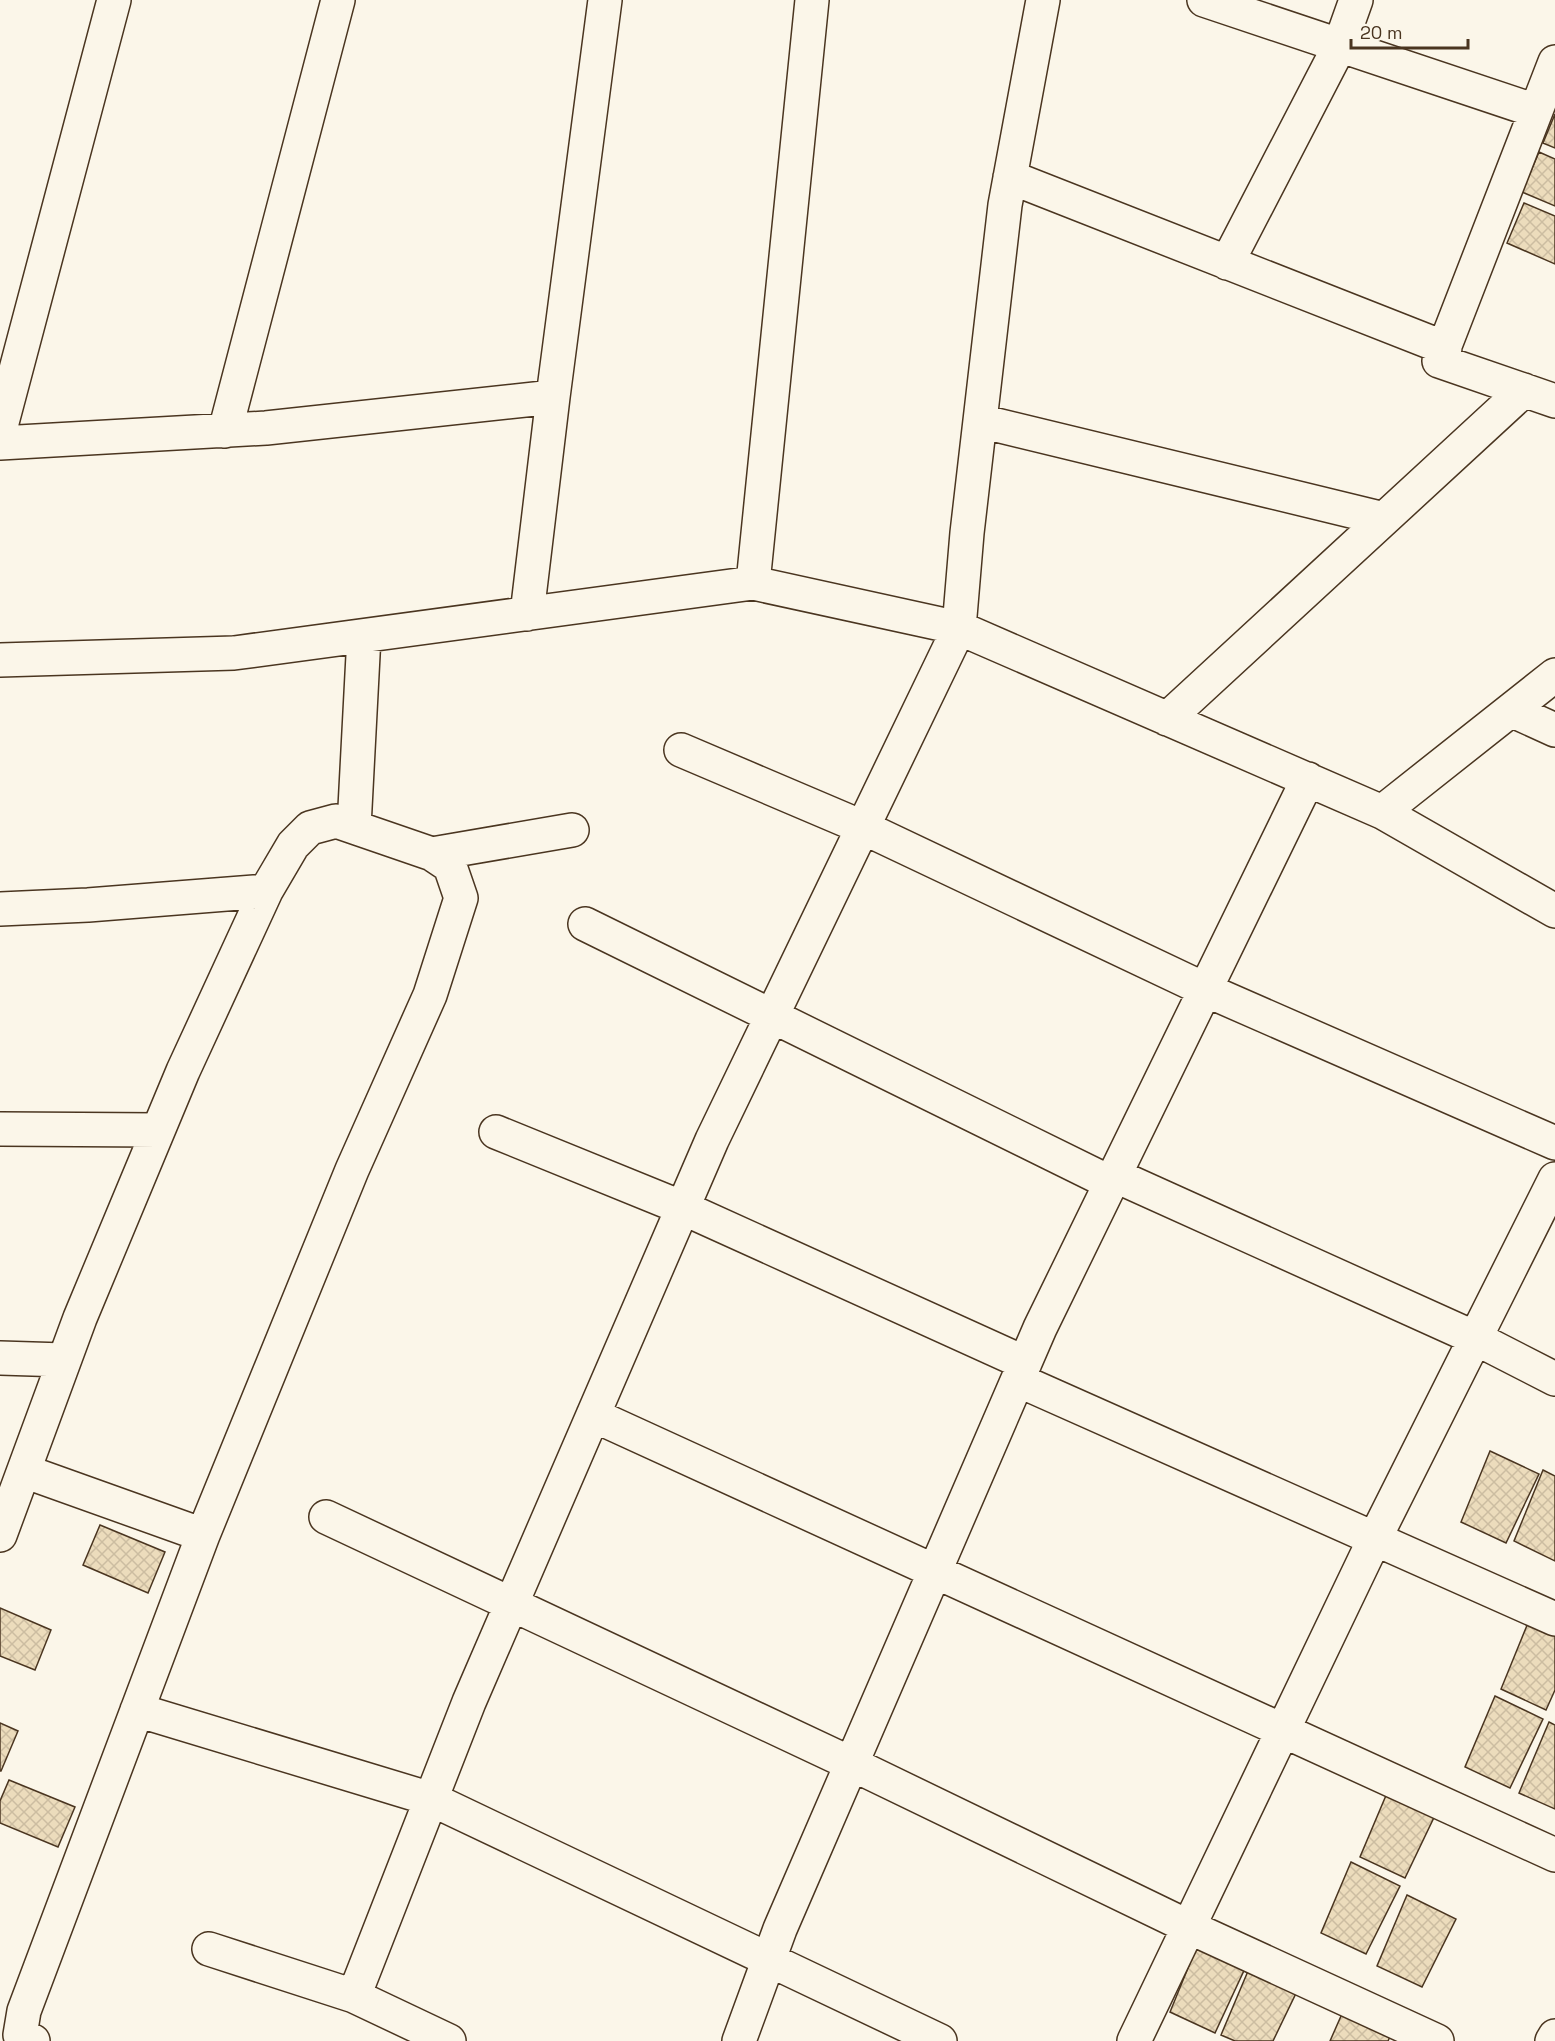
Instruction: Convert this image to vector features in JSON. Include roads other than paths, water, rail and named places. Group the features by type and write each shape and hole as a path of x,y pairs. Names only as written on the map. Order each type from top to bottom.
{"street":[{"path":"0,430 114,0"},
{"path":"225,431 338,0"},
{"path":"528,614 605,0"},
{"path":"753,583 812,0"},
{"path":"354,1996 469,1702 712,1140 959,628 967,533 1005,205 1044,0"},
{"path":"1204,0 1536,111"},
{"path":"1227,263 1340,45 1356,0"},
{"path":"1555,62 1439,361 1555,401"},
{"path":"1010,177 1445,348"},
{"path":"1167,719 1524,390"},
{"path":"0,442 266,428 554,397"},
{"path":"980,421 1384,519"},
{"path":"0,660 234,653 753,583 959,628 1382,812 1555,911"},
{"path":"354,827 364,636"},
{"path":"1382,812 1555,675"},
{"path":"1511,710 1555,730"},
{"path":"681,750 862,827 1206,990 1555,1143"},
{"path":"739,2041 780,1929 1040,1328 1308,780"},
{"path":"0,1535 64,1360 183,1071 266,891 293,845 310,828 336,821 432,854 450,866 461,898 430,995 352,1170 203,1535 24,2011 20,2035 33,2041"},
{"path":"432,854 572,830"},
{"path":"0,909 88,905 266,891"},
{"path":"585,924 771,1017 1113,1179 1475,1338 1555,1379"},
{"path":"0,1129 158,1130"},
{"path":"496,1132 683,1208 1021,1372 1375,1538 1555,1619"},
{"path":"1134,2041 1375,1538 1555,1179"},
{"path":"0,1358 64,1360"},
{"path":"593,1415 1555,1855"},
{"path":"24,1471 203,1535"},
{"path":"326,1517 852,1764 1189,1927 1437,2041"},
{"path":"137,1710 431,1799 940,2041"},
{"path":"209,1949 354,1996 449,2041"},
{"path":"1552,2041 1555,2036"}]}
